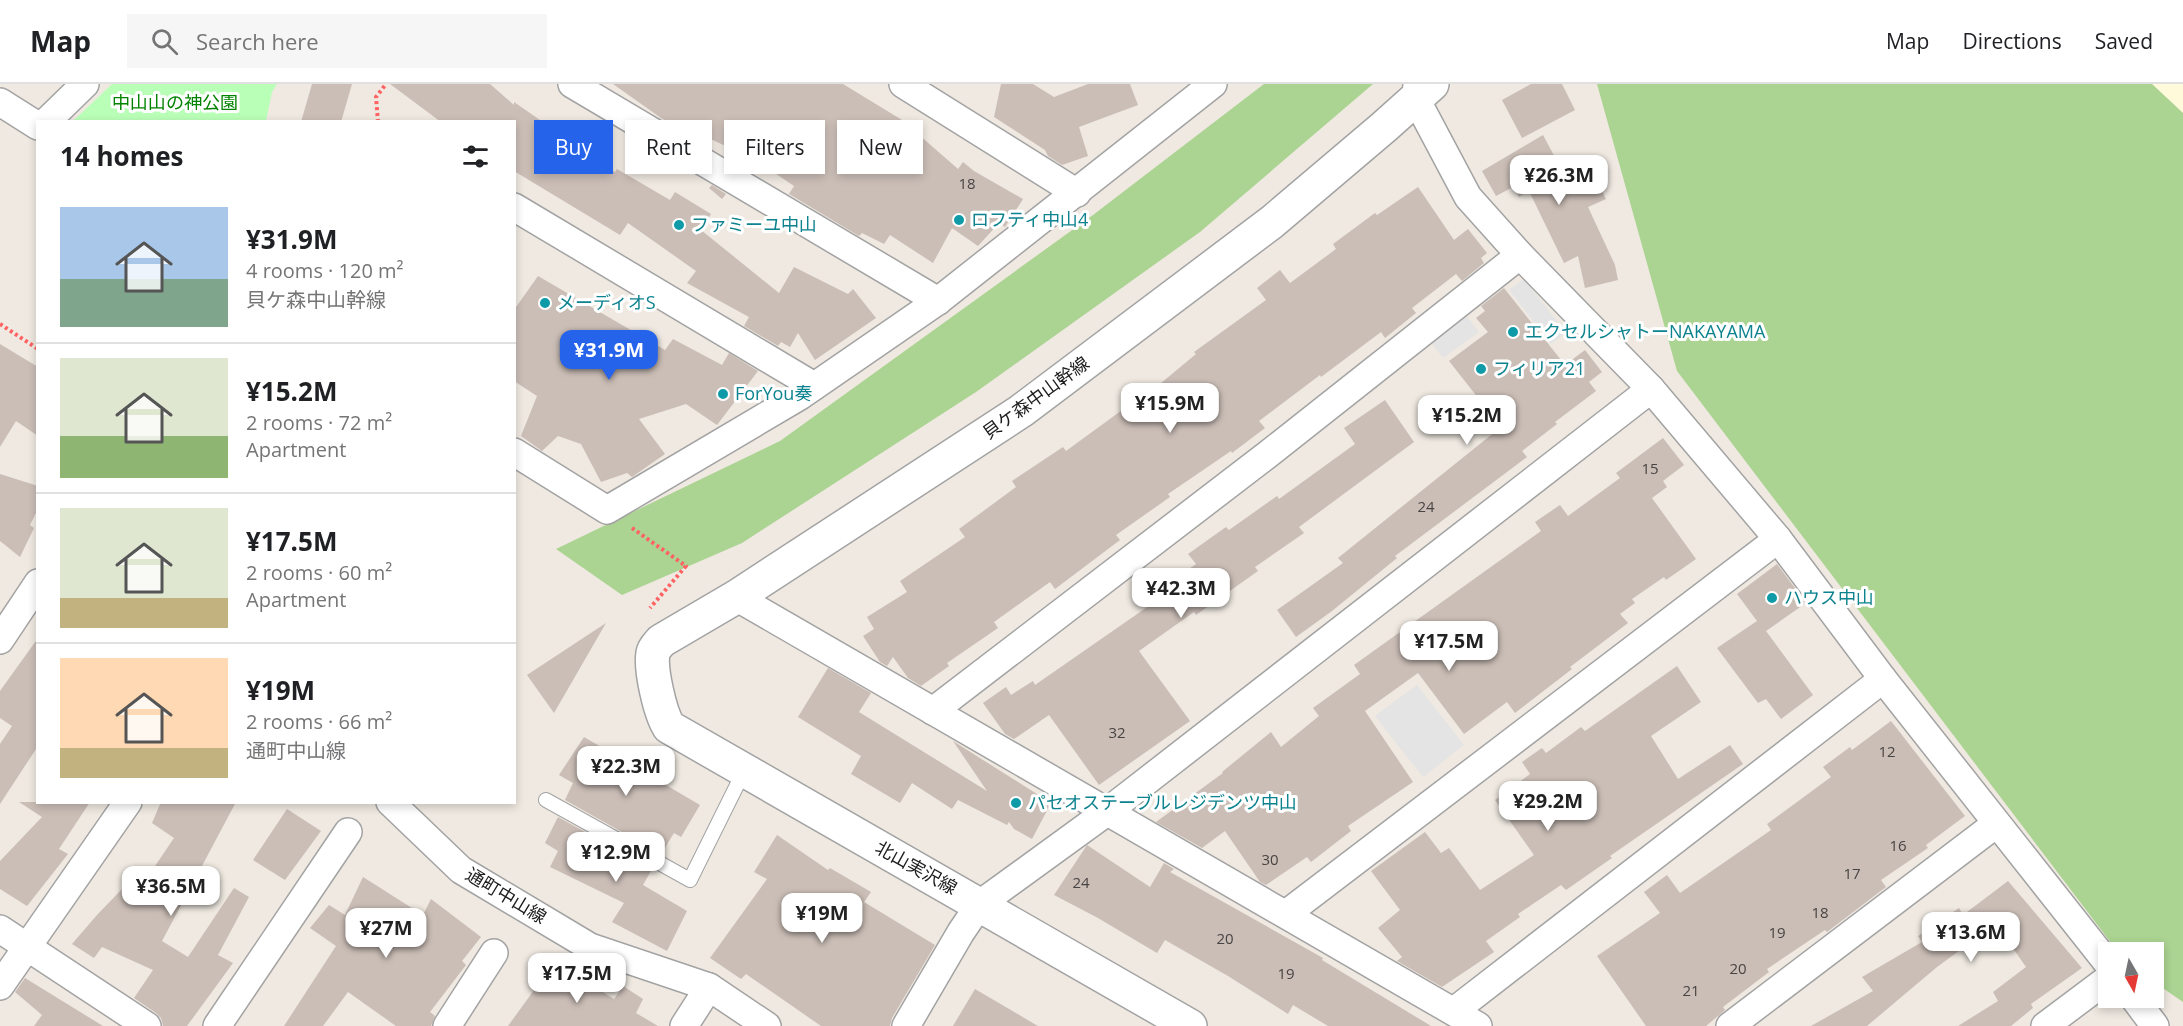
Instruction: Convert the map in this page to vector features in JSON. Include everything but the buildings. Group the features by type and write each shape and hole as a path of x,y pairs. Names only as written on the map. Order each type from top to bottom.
{"street":[{"path":"48,120 85,84"},
{"path":"572,84 938,301"},
{"path":"903,84 1077,193"},
{"path":"516,453 607,510 814,386 938,301 1212,84"},
{"path":"1422,89 1467,197 1520,255 1651,389 1778,539 1883,679 2098,951"},
{"name":"貝ケ森中山幹線","path":"658,696 653,650 661,641 736,597 1021,411 1272,222 1422,89"},
{"path":"0,102 36,125"},
{"path":"516,208 814,386"},
{"path":"933,711 1267,455 1520,255"},
{"path":"906,1026 960,932 980,904 1108,811 1651,389"},
{"path":"1286,914 1778,539"},
{"path":"0,640 36,586"},
{"path":"736,597 1478,1026"},
{"path":"1454,1011 1883,679"},
{"name":"北山実沢線","path":"658,696 661,712 669,727 1190,1026"},
{"path":"0,986 127,804"},
{"name":"通町中山線","path":"392,804 460,870 590,947 709,987 767,1026"},
{"path":"1730,1026 1996,824"},
{"path":"217,1026 348,832"},
{"path":"0,928 147,1026"},
{"path":"447,1026 494,953"},
{"path":"2045,1026 2098,986"},
{"path":"684,1026 709,987"},
{"path":"2142,1008 2155,1026"}],"lane":[{"path":"546,800 690,880 744,771"}],"path":[{"path":"378,120 376,97 386,84"},
{"path":"0,324 36,348"},
{"path":"607,510 686,566 644,615"}],"shaded area":[{"path":"2152,84 2183,84 2183,113"},
{"path":"1524,279 1566,333 1551,344 1509,290"},
{"path":"1465,314 1479,332 1443,358 1430,341"},
{"path":"1417,685 1464,745 1423,777 1375,716"}],"green space":[{"name":"中山山の神公園","path":"112,84 277,84 272,92 266,120 74,120"},
{"path":"1264,84 1373,84 1200,232 976,392 742,543 622,595 556,549 780,441 1093,215"},
{"path":"1597,84 2152,84 2183,113 2183,1002 2164,989 2164,942 2110,942 1677,371"}],"place":[{"name":"ロフティ中山4","path":"959,220"},
{"name":"ファミーユ中山","path":"679,225"},
{"name":"メーディオS","path":"545,303"},
{"name":"エクセルシャトーNAKAYAMA","path":"1513,332"},
{"name":"フィリア21","path":"1481,369"},
{"name":"ForYou奏","path":"723,394"},
{"name":"ハウス中山","path":"1772,598"},
{"name":"パセオステーブルレジデンツ中山","path":"1016,803"}]}
